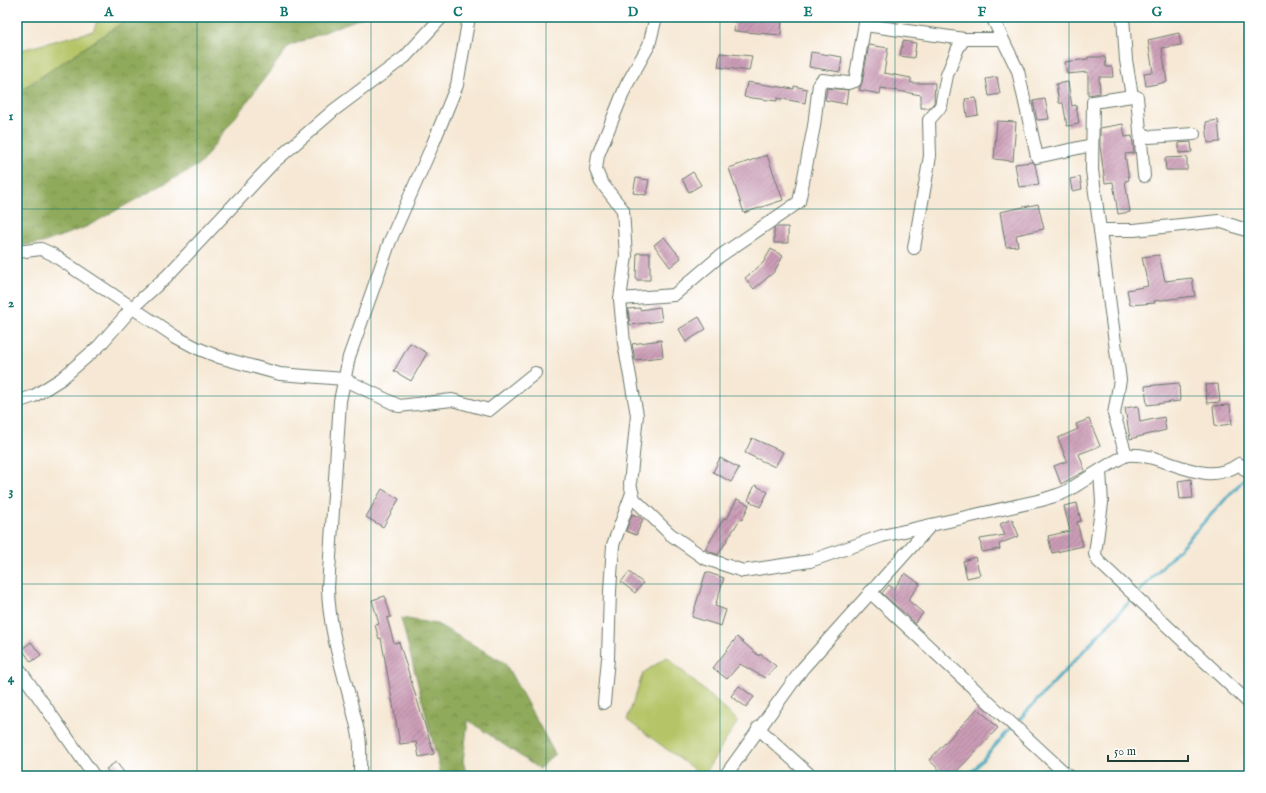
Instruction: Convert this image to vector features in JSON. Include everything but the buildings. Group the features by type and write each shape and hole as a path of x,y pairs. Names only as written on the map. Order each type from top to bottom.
{"street":[{"path":"17,402 34,396 61,379 99,346 133,307 167,276 273,163 334,110 405,57 442,17"},
{"path":"360,776 359,738 337,654 328,609 328,588 340,401 349,357 390,241 457,85 469,17"},
{"path":"656,17 648,44 626,86 598,154 596,170 601,182 623,210 626,256 620,298 624,343 637,415 630,484 634,499 670,534 704,558 743,571 810,561 882,536 1042,500 1065,492 1126,455 1144,456 1179,468 1208,474 1231,470 1239,464 1247,471"},
{"path":"992,17 1001,39 1018,71 1037,157 1092,146"},
{"path":"1123,17 1126,60 1132,96"},
{"path":"620,298 674,294 720,256 799,202 814,126 819,84 822,80 848,83 855,81 865,21 964,39 1001,39"},
{"path":"914,248 930,156 929,120 941,106 947,75 958,48 964,39"},
{"path":"1126,455 1114,414 1120,380 1115,331 1092,170 1093,102 1132,96 1137,97 1144,176"},
{"path":"1140,132 1149,137 1194,134"},
{"path":"1100,230 1134,230 1218,222 1249,231"},
{"path":"17,252 41,249 52,254 176,337 197,348 223,358 280,374 344,379 399,406 452,400 488,410 536,373"},
{"path":"1100,471 1102,503 1095,554 1098,561 1249,703"},
{"path":"604,703 608,658 613,545 632,493"},
{"path":"725,776 758,728 803,668 930,526"},
{"path":"870,592 1068,776"},
{"path":"17,666 94,776"},
{"path":"758,728 811,776"}],"green space":[{"path":"99,17 131,17 21,90 17,89 17,51 93,31"},
{"path":"131,17 363,17 289,46 200,164 86,227 42,243 17,246 17,89 21,90"},
{"path":"401,618 437,624 505,663 555,754 539,769 468,720 463,761 467,776 440,776 439,766"},
{"path":"667,657 738,721 703,776 627,720 643,673"}],"waterway":[{"path":"1137,594 1248,475"},
{"path":"1015,724 1133,598"},
{"path":"968,776 1011,728"}]}
